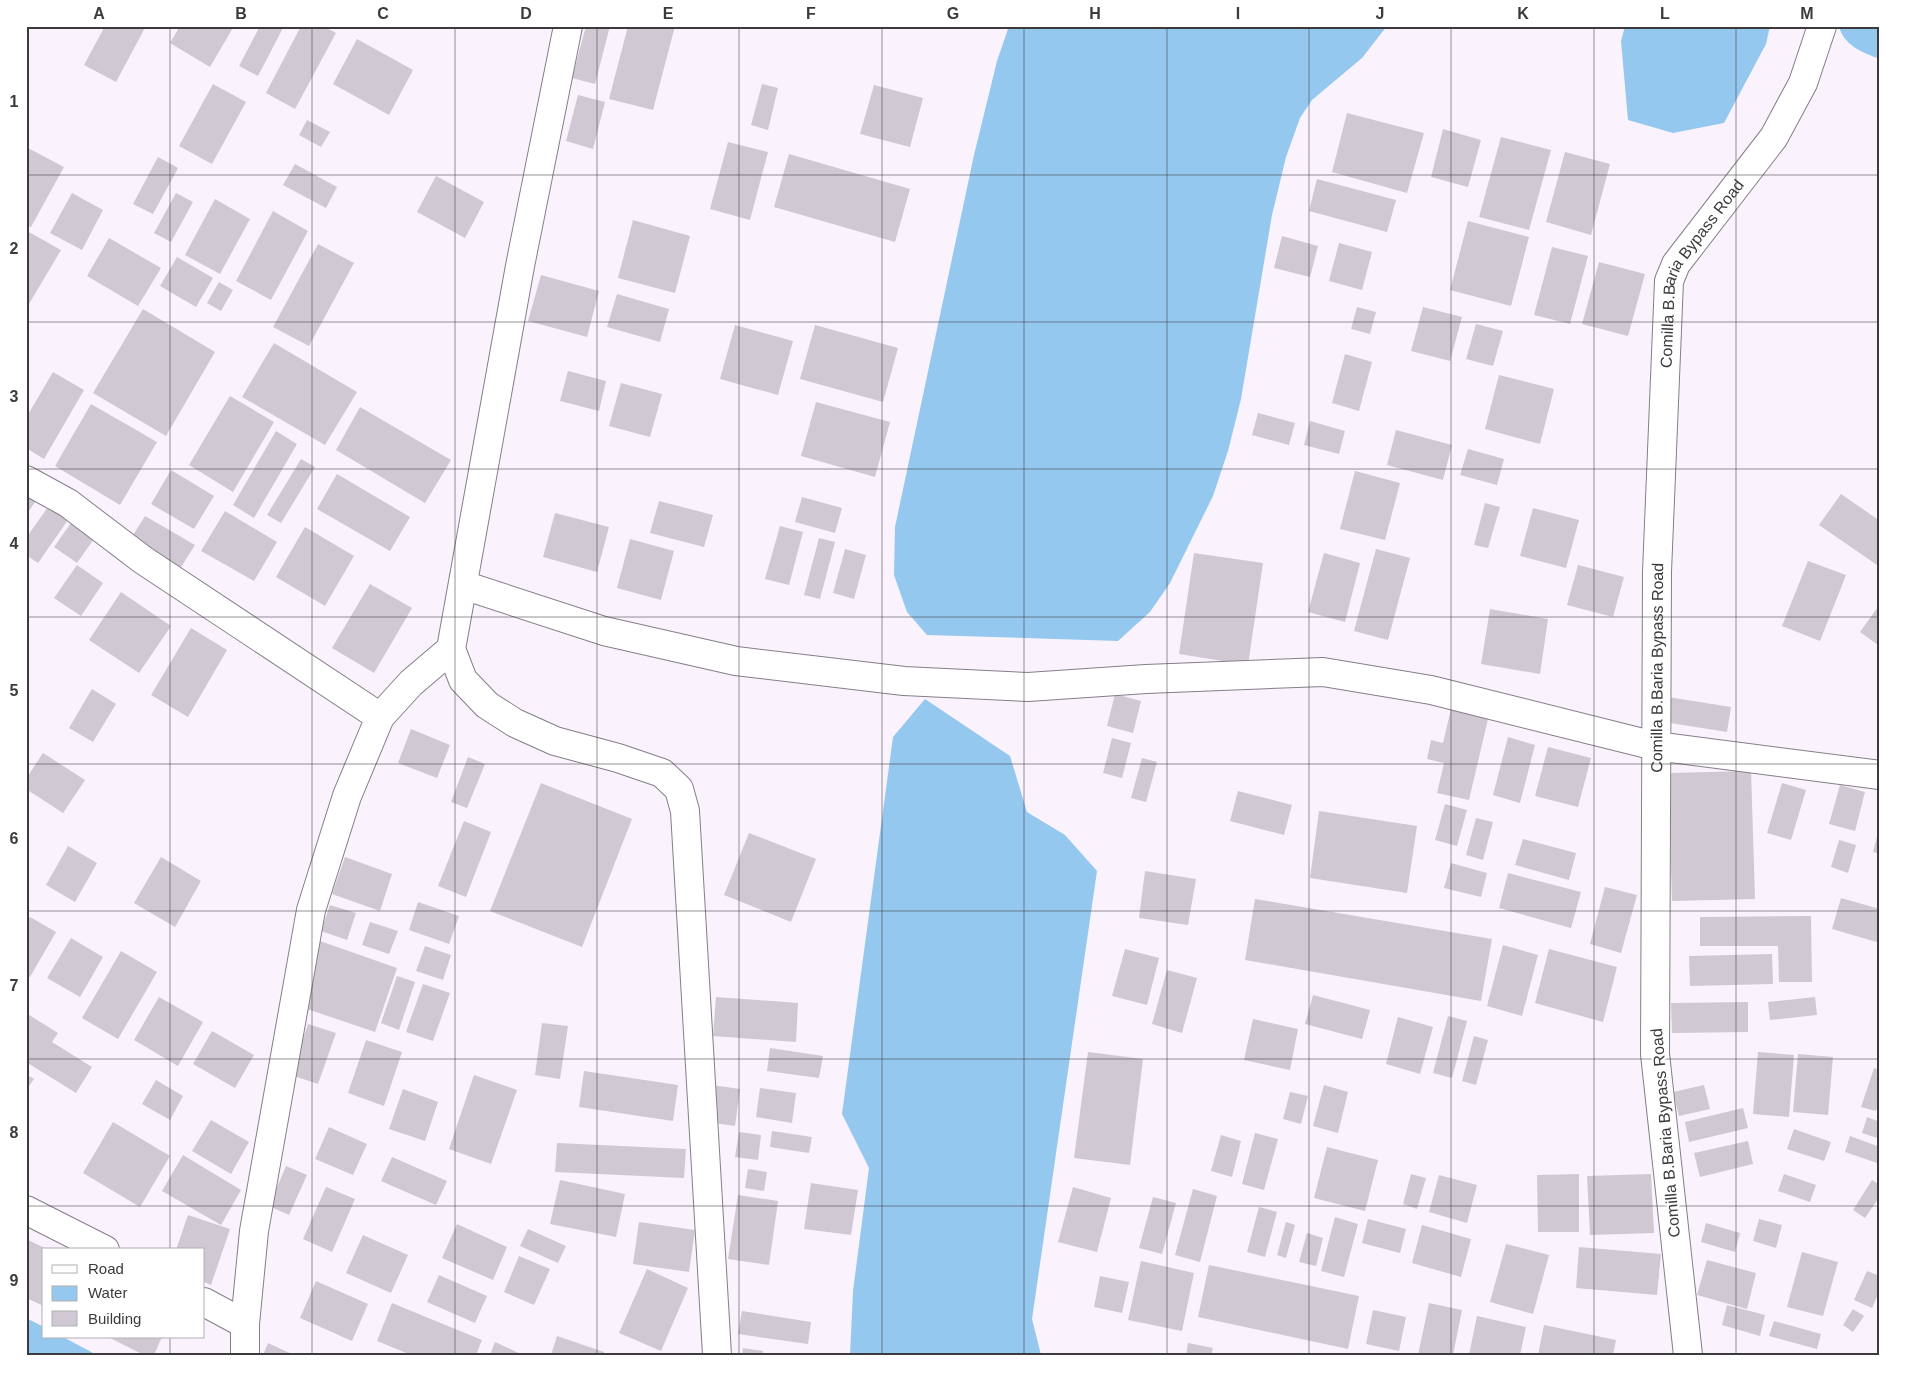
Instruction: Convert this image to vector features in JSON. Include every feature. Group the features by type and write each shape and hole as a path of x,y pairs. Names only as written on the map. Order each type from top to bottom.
{"street":[{"path":"568,26 520,266 451,649 463,680 486,705 514,723 555,741 618,758 662,773 678,788 685,811 717,1355"},
{"name":"Comilla B.Baria Bypass Road","path":"1688,1355 1655,1054 1657,562 1669,281 1676,264 1774,137 1803,83 1822,26"},
{"path":"26,480 68,504 143,560 380,717"},
{"path":"463,585 604,631 736,661 904,681 1028,687 1146,679 1323,672 1430,690 1656,746 1880,774"},
{"path":"245,1355 245,1324 254,1231 311,910 347,796 380,717 411,683 451,649"},
{"path":"26,1210 101,1248"},
{"path":"205,1303 245,1324"}],"water":[{"path":"1009,26 1387,26 1362,58 1312,100 1300,118 1286,157 1272,215 1241,399 1228,451 1213,496 1170,583 1150,612 1118,641 927,635 907,612 894,575 895,527 974,155 997,61"},
{"path":"1625,26 1770,26 1766,44 1724,123 1673,133 1628,120 1621,41"},
{"path":"1839,26 1880,26 1880,59 1861,51 1849,43 1841,33"},
{"path":"925,699 1010,756 1027,812 1065,835 1097,871 1032,1319 1041,1355 850,1355 853,1291 869,1168 842,1114 893,737"},
{"path":"26,1318 42,1326 42,1338 65,1338 97,1355 26,1355"}],"building":[{"path":"105,26 146,26 116,82 84,65"},
{"path":"180,26 234,26 210,67 170,43"},
{"path":"260,26 284,26 258,76 239,66"},
{"path":"301,26 323,26 336,33 295,109 266,93"},
{"path":"586,26 610,26 595,84 572,78"},
{"path":"628,26 675,26 653,110 609,99"},
{"path":"357,39 413,70 389,115 333,84"},
{"path":"213,84 246,102 212,164 179,146"},
{"path":"762,84 778,88 768,130 751,125"},
{"path":"874,85 923,98 910,147 860,134"},
{"path":"578,95 605,102 593,149 566,141"},
{"path":"1347,113 1424,133 1407,193 1332,172"},
{"path":"307,120 330,132 321,147 299,135"},
{"path":"1443,129 1481,140 1468,187 1431,177"},
{"path":"1501,137 1551,150 1529,230 1479,217"},
{"path":"728,142 768,152 750,220 710,209"},
{"path":"26,147 64,167 31,227 26,225"},
{"path":"1565,152 1610,164 1591,235 1546,222"},
{"path":"789,154 910,189 895,242 774,207"},
{"path":"158,157 178,168 153,214 133,204"},
{"path":"295,164 337,187 326,208 283,185"},
{"path":"436,176 484,202 465,238 417,212"},
{"path":"1317,179 1396,200 1387,232 1309,211"},
{"path":"72,193 103,210 82,250 50,233"},
{"path":"176,193 193,202 171,242 154,233"},
{"path":"215,199 250,219 220,274 185,255"},
{"path":"273,211 308,231 271,300 236,281"},
{"path":"633,220 690,236 675,293 618,278"},
{"path":"1468,221 1529,237 1511,306 1450,290"},
{"path":"26,232 61,250 26,309"},
{"path":"1282,236 1318,246 1310,277 1274,268"},
{"path":"109,238 161,268 138,306 87,276"},
{"path":"1339,243 1372,252 1362,290 1329,281"},
{"path":"318,244 354,263 309,346 273,327"},
{"path":"1552,247 1588,256 1570,324 1534,315"},
{"path":"177,257 213,278 196,307 160,286"},
{"path":"1599,262 1645,274 1628,336 1582,324"},
{"path":"541,275 599,291 587,337 528,321"},
{"path":"219,282 233,290 221,311 207,303"},
{"path":"617,294 669,309 660,342 607,327"},
{"path":"1357,307 1376,312 1370,334 1351,329"},
{"path":"1423,307 1462,317 1450,361 1411,351"},
{"path":"143,309 215,352 166,436 93,393"},
{"path":"1476,324 1503,331 1493,366 1466,359"},
{"path":"735,325 793,341 778,395 720,379"},
{"path":"815,325 898,348 883,402 800,379"},
{"path":"274,343 357,392 325,445 242,397"},
{"path":"1345,354 1372,362 1359,411 1332,403"},
{"path":"568,371 606,381 599,411 560,401"},
{"path":"53,372 84,390 44,459 26,448 26,418"},
{"path":"1499,375 1554,389 1540,444 1485,429"},
{"path":"621,383 662,394 650,437 609,426"},
{"path":"230,396 274,422 233,492 189,465"},
{"path":"816,402 890,422 875,477 801,456"},
{"path":"91,404 157,442 120,505 55,466"},
{"path":"360,407 451,460 425,503 336,450"},
{"path":"1258,413 1295,423 1289,445 1252,435"},
{"path":"1310,421 1345,431 1339,454 1304,445"},
{"path":"1396,430 1452,445 1443,480 1387,465"},
{"path":"276,431 297,444 254,518 233,505"},
{"path":"1468,449 1504,459 1497,485 1460,475"},
{"path":"301,459 315,467 281,523 267,515"},
{"path":"171,470 214,496 194,529 151,504"},
{"path":"1355,471 1400,483 1385,540 1340,529"},
{"path":"337,474 410,517 390,551 317,509"},
{"path":"26,486 40,495 26,515"},
{"path":"1841,494 1880,521 1880,567 1819,525"},
{"path":"802,497 842,508 835,533 795,522"},
{"path":"659,501 713,515 704,547 650,533"},
{"path":"1485,503 1500,507 1488,548 1474,545"},
{"path":"48,507 68,520 38,563 26,555 26,538"},
{"path":"1533,508 1579,520 1566,568 1520,556"},
{"path":"225,511 277,542 254,581 201,551"},
{"path":"555,513 609,527 597,572 543,557"},
{"path":"145,516 195,545 178,572 128,543"},
{"path":"73,520 96,536 77,563 54,547"},
{"path":"780,526 803,532 789,585 765,579"},
{"path":"305,527 354,556 325,606 276,577"},
{"path":"819,538 835,542 820,599 804,595"},
{"path":"630,539 674,551 661,600 617,588"},
{"path":"845,549 866,555 854,599 833,593"},
{"path":"1376,549 1410,558 1388,640 1354,631"},
{"path":"1194,553 1263,563 1248,665 1179,654"},
{"path":"1324,553 1360,563 1345,622 1308,612"},
{"path":"1808,561 1846,575 1820,641 1782,626"},
{"path":"77,565 103,583 81,616 54,598"},
{"path":"1578,565 1624,577 1613,617 1567,605"},
{"path":"370,584 412,608 374,673 332,648"},
{"path":"121,592 171,626 139,673 89,640"},
{"path":"1880,604 1880,642 1878,645 1860,632"},
{"path":"1490,609 1548,619 1540,674 1481,664"},
{"path":"191,628 227,650 188,717 151,695"},
{"path":"92,689 116,704 93,742 69,728"},
{"path":"1115,694 1141,701 1133,733 1107,726"},
{"path":"1668,697 1731,707 1727,732 1664,722"},
{"path":"1451,709 1488,719 1469,800 1437,793 1444,763 1427,759 1431,740 1443,743"},
{"path":"411,729 450,745 437,778 398,763"},
{"path":"1508,737 1535,745 1520,803 1493,795"},
{"path":"1112,738 1131,743 1122,778 1103,773"},
{"path":"1548,747 1591,758 1578,807 1535,796"},
{"path":"43,753 85,780 63,813 26,789 26,779"},
{"path":"468,757 485,764 467,808 451,802"},
{"path":"1142,758 1157,762 1146,802 1131,798"},
{"path":"1751,771 1755,899 1672,901 1668,773"},
{"path":"541,783 632,819 582,947 490,911"},
{"path":"1782,783 1806,790 1791,840 1767,833"},
{"path":"1840,785 1865,792 1855,831 1829,824"},
{"path":"1238,791 1292,805 1284,835 1230,821"},
{"path":"1445,804 1467,810 1457,846 1435,840"},
{"path":"1319,811 1417,826 1407,893 1310,878"},
{"path":"1476,818 1493,822 1483,860 1466,855"},
{"path":"464,821 491,832 466,897 438,886"},
{"path":"1880,830 1880,854 1873,852"},
{"path":"749,833 816,859 791,922 724,895"},
{"path":"1523,839 1576,853 1569,880 1515,865"},
{"path":"1839,840 1856,845 1848,873 1831,867"},
{"path":"68,846 97,863 75,902 46,885"},
{"path":"161,857 201,881 175,927 134,903"},
{"path":"345,857 392,874 380,911 332,894"},
{"path":"1451,863 1487,873 1481,897 1444,888"},
{"path":"1145,871 1196,879 1188,925 1139,918"},
{"path":"1508,873 1581,892 1571,928 1499,908"},
{"path":"1605,887 1637,895 1621,953 1590,944"},
{"path":"1841,898 1880,909 1880,943 1832,929"},
{"path":"1255,899 1492,939 1481,1001 1245,960"},
{"path":"418,902 459,916 449,944 409,930"},
{"path":"330,905 356,913 347,940 321,931"},
{"path":"1811,916 1812,982 1779,982 1778,946 1700,946 1700,917"},
{"path":"30,917 56,932 30,977 26,975 26,923"},
{"path":"370,922 398,931 389,954 362,945"},
{"path":"71,938 103,957 80,997 47,978"},
{"path":"320,941 397,968 375,1032 298,1006"},
{"path":"1503,945 1538,955 1522,1016 1487,1006"},
{"path":"425,946 451,955 443,980 416,971"},
{"path":"1125,949 1159,958 1147,1005 1112,996"},
{"path":"1549,949 1617,967 1603,1022 1535,1003"},
{"path":"121,951 157,972 118,1039 82,1018"},
{"path":"1772,954 1773,984 1690,986 1689,956"},
{"path":"1167,970 1197,978 1182,1033 1152,1024"},
{"path":"397,976 415,982 399,1030 381,1023"},
{"path":"423,984 450,993 433,1041 406,1032"},
{"path":"1313,995 1370,1010 1362,1039 1305,1024"},
{"path":"159,997 203,1022 178,1066 134,1040"},
{"path":"716,997 798,1003 796,1042 713,1036"},
{"path":"1815,997 1817,1015 1770,1020 1768,1002"},
{"path":"1748,1002 1748,1032 1672,1033 1671,1003"},
{"path":"26,1013 58,1033 52,1042 92,1067 76,1093 26,1062"},
{"path":"1448,1016 1467,1021 1452,1078 1433,1073"},
{"path":"1398,1017 1433,1027 1420,1074 1386,1064"},
{"path":"1253,1019 1298,1029 1290,1070 1244,1060"},
{"path":"542,1023 568,1026 560,1079 535,1075"},
{"path":"308,1024 336,1033 318,1084 291,1075"},
{"path":"212,1031 254,1055 235,1088 193,1064"},
{"path":"1474,1036 1488,1040 1476,1085 1462,1081"},
{"path":"366,1040 402,1052 384,1106 348,1093"},
{"path":"770,1048 823,1056 819,1078 767,1071"},
{"path":"1088,1052 1143,1059 1130,1165 1074,1158"},
{"path":"1758,1052 1794,1055 1789,1117 1753,1114"},
{"path":"1798,1054 1833,1057 1828,1115 1793,1112"},
{"path":"1874,1068 1880,1070 1880,1099 1876,1111 1861,1107"},
{"path":"584,1071 678,1085 673,1121 579,1107"},
{"path":"26,1074 34,1079 26,1090"},
{"path":"474,1075 517,1090 491,1164 449,1149"},
{"path":"156,1080 183,1096 170,1120 142,1104"},
{"path":"712,1085 740,1089 735,1126 707,1122"},
{"path":"1324,1085 1348,1092 1338,1133 1313,1126"},
{"path":"1704,1085 1710,1109 1679,1116 1673,1092"},
{"path":"760,1088 796,1093 792,1123 756,1117"},
{"path":"403,1089 438,1102 425,1141 389,1129"},
{"path":"1290,1092 1308,1096 1301,1124 1283,1119"},
{"path":"1743,1108 1748,1128 1689,1142 1685,1122"},
{"path":"1867,1117 1880,1122 1880,1139 1862,1133"},
{"path":"211,1120 249,1142 231,1174 192,1151"},
{"path":"113,1122 170,1156 140,1207 83,1173"},
{"path":"329,1127 367,1144 353,1175 315,1159"},
{"path":"1794,1129 1831,1142 1824,1161 1787,1149"},
{"path":"772,1131 812,1137 809,1153 770,1147"},
{"path":"739,1132 761,1135 758,1160 735,1157"},
{"path":"1255,1133 1278,1139 1264,1190 1242,1184"},
{"path":"1221,1135 1241,1141 1232,1177 1211,1171"},
{"path":"1850,1136 1880,1147 1880,1164 1845,1152"},
{"path":"1748,1141 1753,1164 1700,1177 1694,1153"},
{"path":"557,1143 686,1149 684,1178 555,1172"},
{"path":"1327,1147 1378,1160 1365,1211 1314,1198"},
{"path":"183,1155 241,1190 221,1225 162,1191"},
{"path":"392,1157 447,1181 436,1205 381,1181"},
{"path":"286,1166 307,1175 289,1215 269,1206"},
{"path":"748,1169 767,1172 764,1191 745,1188"},
{"path":"1411,1174 1426,1178 1417,1209 1403,1204"},
{"path":"1579,1174 1579,1232 1538,1232 1537,1175"},
{"path":"1651,1174 1654,1233 1590,1235 1587,1176"},
{"path":"1784,1174 1816,1185 1810,1202 1778,1191"},
{"path":"1439,1175 1477,1185 1467,1223 1429,1212"},
{"path":"560,1180 625,1194 616,1237 550,1224"},
{"path":"1872,1180 1880,1185 1880,1196 1865,1218 1853,1210"},
{"path":"811,1183 858,1190 851,1235 804,1229"},
{"path":"326,1187 355,1199 332,1252 303,1239"},
{"path":"1073,1187 1111,1198 1097,1252 1058,1242"},
{"path":"1193,1189 1217,1196 1200,1262 1175,1255"},
{"path":"738,1195 778,1201 769,1265 728,1259"},
{"path":"1153,1197 1176,1203 1162,1254 1139,1248"},
{"path":"1259,1207 1277,1212 1265,1257 1247,1252"},
{"path":"188,1215 230,1229 211,1285 205,1282 205,1248 177,1248"},
{"path":"1335,1217 1358,1224 1344,1277 1321,1271"},
{"path":"1368,1219 1406,1229 1400,1253 1362,1243"},
{"path":"1759,1219 1782,1225 1776,1248 1753,1241"},
{"path":"639,1222 695,1230 689,1272 633,1264"},
{"path":"1286,1222 1295,1225 1286,1258 1277,1255"},
{"path":"1706,1223 1740,1233 1735,1252 1701,1242"},
{"path":"457,1224 507,1247 493,1280 442,1258"},
{"path":"1422,1225 1471,1239 1461,1277 1412,1263"},
{"path":"528,1229 566,1246 558,1263 520,1246"},
{"path":"1307,1233 1323,1238 1316,1266 1299,1262"},
{"path":"363,1235 408,1255 391,1293 346,1273"},
{"path":"26,1239 45,1248 42,1248 42,1305 26,1298"},
{"path":"1506,1244 1549,1255 1533,1314 1490,1302"},
{"path":"1579,1247 1661,1254 1657,1295 1576,1288"},
{"path":"1802,1252 1838,1262 1823,1316 1787,1307"},
{"path":"519,1256 550,1269 534,1305 504,1292"},
{"path":"1707,1260 1756,1273 1747,1309 1697,1295"},
{"path":"1141,1261 1194,1273 1182,1331 1128,1320"},
{"path":"1209,1265 1359,1296 1348,1349 1198,1317"},
{"path":"647,1269 688,1288 661,1351 619,1333"},
{"path":"1867,1271 1880,1276 1880,1290 1872,1308 1854,1300"},
{"path":"439,1275 487,1296 475,1323 427,1302"},
{"path":"1100,1276 1129,1282 1122,1313 1094,1307"},
{"path":"316,1281 368,1304 352,1341 300,1318"},
{"path":"392,1303 482,1340 476,1355 411,1355 377,1341"},
{"path":"1429,1303 1462,1310 1453,1355 1418,1355"},
{"path":"1727,1305 1765,1315 1760,1336 1722,1325"},
{"path":"1853,1309 1864,1316 1853,1332 1843,1325"},
{"path":"1373,1310 1406,1317 1399,1351 1366,1344"},
{"path":"742,1311 811,1322 808,1344 738,1334"},
{"path":"1477,1316 1526,1327 1520,1355 1469,1355"},
{"path":"1774,1321 1821,1334 1817,1349 1769,1336"},
{"path":"1544,1325 1616,1340 1613,1355 1538,1355"},
{"path":"557,1336 604,1352 603,1355 551,1355"},
{"path":"110,1338 162,1338 154,1355 144,1355"},
{"path":"495,1342 523,1355 490,1355"},
{"path":"268,1343 294,1355 263,1355"},
{"path":"1188,1343 1213,1348 1211,1355 1186,1355"},
{"path":"743,1348 763,1351 763,1355 742,1355"}]}
